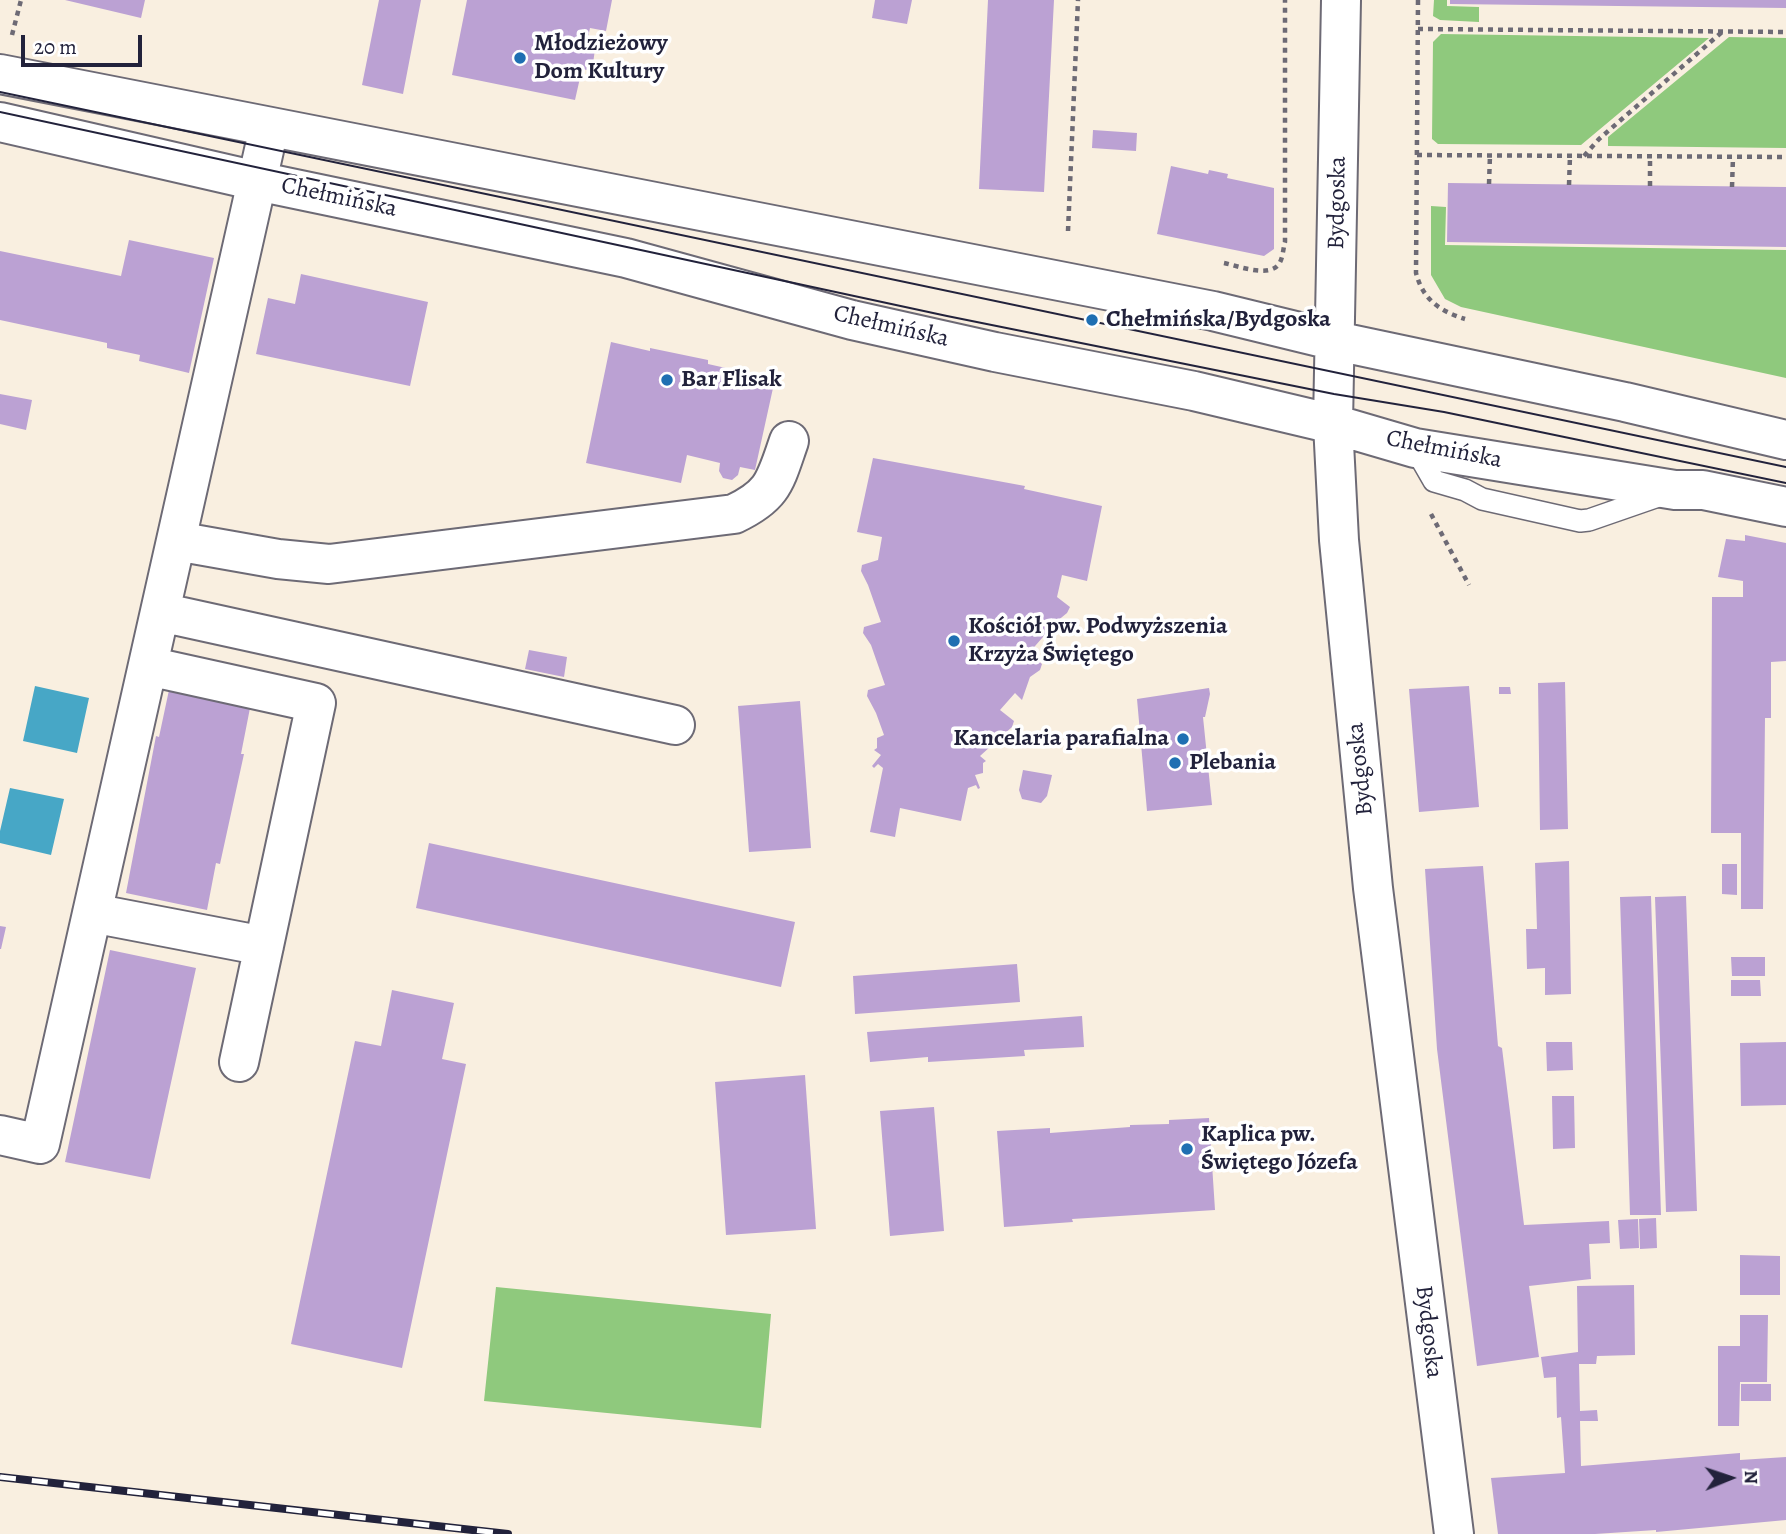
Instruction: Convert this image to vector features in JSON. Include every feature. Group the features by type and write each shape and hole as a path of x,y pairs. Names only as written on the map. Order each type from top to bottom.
{"street":[{"name":"Bydgoska","path":"1341,0 1334,424 1339,540 1373,888 1454,1534"},
{"path":"0,74 1200,308 1336,341 1584,393 1786,440"},
{"name":"Chełmińska","path":"0,122 257,181 626,258 852,320 995,352 1194,391 1334,424 1415,448 1675,490 1703,491 1786,507"},
{"path":"0,1135 40,1144 270,128"},
{"path":"176,541 278,559 330,564 734,514 753,505 773,486 789,441"},
{"path":"160,612 675,725"},
{"path":"148,666 316,703 239,1062"},
{"path":"92,913 264,946"}],"path":[{"path":"13,35 21,0"},
{"path":"1068,232 1078,0"},
{"path":"1224,264 1261,271 1275,268 1280,262 1285,242 1285,0"},
{"path":"1418,0 1416,273 1420,287 1431,302 1444,313 1465,318"},
{"path":"1418,29 1786,32"},
{"path":"1584,156 1599,139 1723,32"},
{"path":"1417,155 1786,157"},
{"path":"1489,184 1490,155"},
{"path":"1569,185 1570,156"},
{"path":"1650,156 1650,186"},
{"path":"1732,157 1732,187"},
{"path":"1431,514 1469,585"}],"green space":[{"path":"1434,0 1447,0 1447,6 1479,7 1479,22 1440,20 1433,16"},
{"path":"1441,34 1709,38 1581,145 1438,144 1432,139 1433,42"},
{"path":"1729,37 1786,38 1786,148 1608,146 1608,137"},
{"path":"1431,206 1446,207 1445,245 1786,250 1786,378 1461,307 1445,299 1431,275"},
{"path":"496,1287 771,1314 761,1428 484,1401"}],"water":[{"path":"35,686 89,698 77,753 23,741"},
{"path":"10,788 64,799 51,855 0,843 0,831"}],"building":[{"path":"65,0 145,0 141,18"},
{"path":"379,0 421,0 403,94 362,85"},
{"name":"Młodzieżowy Dom Kultury","path":"467,0 612,0 606,31 590,28 586,47 595,49 592,71 582,69 575,100 452,75"},
{"path":"875,0 912,0 907,24 872,18"},
{"path":"988,0 1054,0 1044,192 979,189"},
{"path":"1450,0 1786,0 1786,8 1450,4"},
{"path":"1093,130 1137,133 1136,151 1092,148"},
{"path":"1171,166 1208,174 1209,170 1228,174 1227,178 1274,188 1274,249 1264,256 1157,234"},
{"path":"1448,183 1786,187 1786,247 1447,242"},
{"path":"129,240 214,258 189,373 139,361 140,355 107,348 107,343 0,320 0,251 121,276"},
{"path":"301,274 428,302 410,386 256,354 268,298 295,304"},
{"path":"611,342 708,360 708,364 775,379 755,470 740,467 738,475 732,480 723,478 719,471 720,463 687,455 681,483 586,463"},
{"path":"0,394 32,400 26,430 0,424"},
{"name":"Kościół pw. Podwyższenia Krzyża Świętego","path":"873,458 1025,486 1024,489 1102,506 1087,581 1062,575 1057,597 1070,607 1029,653 1042,664 1040,670 1030,677 1022,700 1015,693 1000,710 1014,721 1012,727 980,756 986,761 983,763 983,773 975,775 980,788 976,785 968,788 961,821 900,808 895,837 870,832 883,768 878,764 874,768 872,766 881,755 874,750 877,748 877,738 884,735 867,696 868,690 885,685 871,645 863,633 864,627 881,622 861,571 862,565 878,560 882,537 857,532"},
{"path":"1745,535 1786,543 1786,661 1771,662 1771,718 1765,718 1763,909 1741,909 1741,833 1711,833 1712,597 1743,597 1743,581 1718,577 1726,539 1745,541"},
{"path":"529,650 567,657 564,677 525,669"},
{"path":"1565,682 1568,829 1540,830 1538,683"},
{"path":"1469,686 1479,807 1419,812 1409,689"},
{"path":"1499,687 1510,687 1511,694 1499,694"},
{"name":"Plebania","path":"1209,688 1210,694 1203,717 1212,805 1147,811 1137,699"},
{"path":"169,690 250,708 241,754 244,754 207,910 126,893 156,736 159,737"},
{"path":"800,701 811,848 749,852 738,706"},
{"path":"1023,770 1052,775 1047,796 1041,803 1022,799 1019,790"},
{"path":"429,843 795,922 781,987 416,908"},
{"path":"1569,861 1571,994 1545,995 1545,968 1527,969 1526,929 1537,929 1535,863"},
{"path":"1722,864 1737,864 1737,895 1722,894"},
{"path":"1483,866 1498,1046 1502,1048 1524,1225 1609,1221 1610,1243 1589,1244 1591,1279 1529,1286 1539,1357 1477,1366 1437,1049 1425,869"},
{"path":"1651,896 1661,1215 1630,1215 1620,897"},
{"path":"1686,896 1697,1211 1666,1212 1655,897"},
{"path":"0,926 6,927 1,949 0,949"},
{"path":"110,950 196,968 150,1179 65,1162"},
{"path":"1731,957 1765,957 1765,976 1732,976"},
{"path":"1017,964 1020,1002 855,1014 853,976"},
{"path":"1731,980 1760,980 1761,996 1731,996"},
{"path":"392,990 454,1003 442,1059 466,1064 402,1368 291,1344 355,1041 381,1046"},
{"path":"1082,1016 1084,1047 1024,1050 1025,1056 928,1062 928,1057 870,1062 867,1032"},
{"path":"1546,1042 1572,1042 1573,1070 1547,1071"},
{"path":"1786,1042 1786,1105 1741,1106 1740,1043"},
{"path":"805,1075 816,1229 726,1235 715,1082"},
{"path":"1552,1096 1574,1096 1575,1148 1553,1149"},
{"path":"934,1107 944,1231 890,1236 880,1111"},
{"path":"1209,1118 1215,1210 1072,1219 1073,1222 1004,1227 997,1131 1050,1128 1050,1133 1169,1124 1169,1120"},
{"path":"1656,1218 1657,1248 1640,1249 1639,1219"},
{"path":"1638,1219 1639,1248 1620,1249 1618,1220"},
{"path":"1740,1255 1780,1256 1780,1295 1740,1295"},
{"path":"1634,1285 1635,1355 1597,1356 1596,1364 1579,1364 1580,1411 1597,1410 1598,1421 1580,1421 1581,1466 1740,1453 1740,1460 1786,1457 1786,1520 1656,1532 1498,1534 1491,1478 1565,1473 1561,1417 1557,1418 1556,1377 1544,1378 1541,1357 1578,1352 1577,1286"},
{"path":"1740,1315 1768,1315 1767,1382 1740,1382 1739,1426 1718,1426 1718,1346 1740,1346"},
{"path":"1741,1384 1771,1384 1771,1401 1741,1401"}],"tram line":[{"path":"0,92 1786,467"},
{"path":"0,112 947,316 1334,394 1444,412 1786,483"}],"railway":[{"path":"0,1477 508,1534"}],"place":[{"name":"Młodzieżowy Dom Kultury","path":"520,58"},
{"name":"Chełmińska/Bydgoska","path":"1092,320"},
{"name":"Bar Flisak","path":"667,380"},
{"name":"Kościół pw. Podwyższenia Krzyża Świętego","path":"954,641"},
{"name":"Kancelaria parafialna","path":"1183,739"},
{"name":"Plebania","path":"1175,763"},
{"name":"Kaplica pw. Świętego Józefa","path":"1187,1149"}]}
